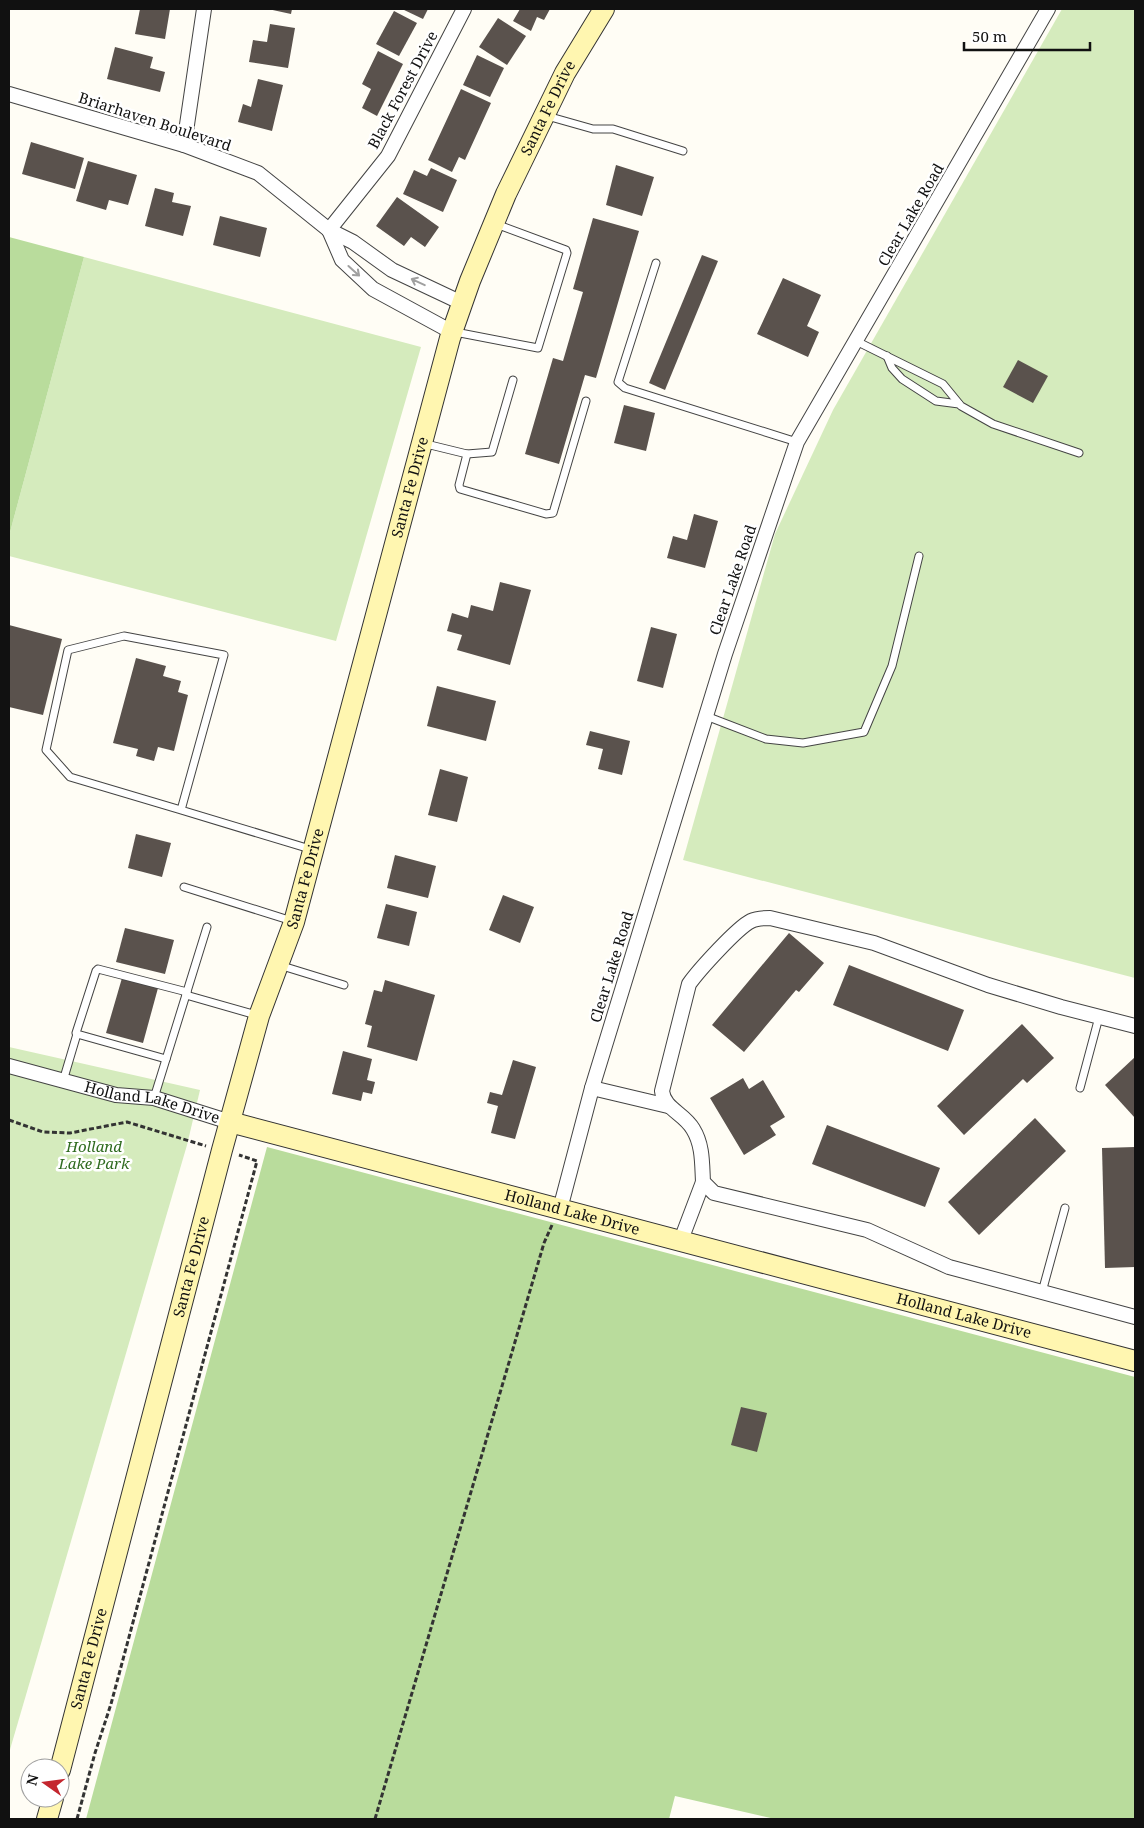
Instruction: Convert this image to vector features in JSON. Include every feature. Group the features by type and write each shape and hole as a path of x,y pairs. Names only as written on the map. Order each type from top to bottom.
{"main road":[{"name":"Santa Fe Drive","path":"63,1758 230,1122 259,1016 294,922 452,332 506,194 565,73 604,9"},
{"name":"Holland Lake Drive","path":"230,1122 1135,1361"}],"street":[{"path":"184,145 204,9"},
{"name":"Black Forest Drive","path":"329,230 388,156 464,9"},
{"name":"Clear Lake Road","path":"560,1209 592,1088 725,654 797,442 1048,9"},
{"name":"Briarhaven Boulevard","path":"9,94 184,145 258,173 329,230 353,242 392,270 462,303"},
{"path":"329,230 342,260 373,289 452,332"},
{"path":"681,1240 703,1182 703,1166 700,1144 694,1130 687,1120 668,1106 663,1099 662,1091 689,984 696,974 750,921 770,918 874,943 988,985 1135,1026"},
{"name":"Holland Lake Drive","path":"9,1066 116,1095 154,1098 230,1122"},
{"path":"592,1088 668,1106"},
{"path":"703,1182 714,1193 867,1230 949,1267 1135,1316"}],"lane":[{"path":"544,115 593,129 613,129 683,151"},
{"path":"452,332 538,348 567,253 566,250 494,223"},
{"path":"656,263 618,382 625,388 797,442"},
{"path":"856,341 943,384 960,404 993,424 1079,453"},
{"path":"887,356 892,368 902,379 936,401 960,404"},
{"path":"422,443 467,454 492,452 513,380"},
{"path":"467,454 458,485 460,489 546,514 553,512 586,401"},
{"path":"706,716 766,739 803,742 864,732 892,666 920,556"},
{"path":"182,810 224,655 124,636 68,650 46,750 70,777 313,850"},
{"path":"184,887 294,922"},
{"path":"154,1098 207,927"},
{"path":"279,965 344,985"},
{"path":"63,1080 98,969 186,993 259,1016"},
{"path":"1080,1088 1099,1017"},
{"path":"77,1034 166,1059"},
{"path":"1042,1292 1065,1208"}],"path":[{"path":"375,1819 544,1243 560,1209"}],"green space":[{"path":"1062,9 1135,9 1135,978 683,860 775,534 833,410"},
{"path":"9,237 84,257 9,536"},
{"path":"84,257 421,347 336,641 9,556 9,536"},
{"name":"Holland Lake Park","path":"9,1047 200,1090 187,1145 9,1753"},
{"path":"267,1147 1135,1377 1135,1819 775,1819 675,1796 669,1819 86,1819"}],"building":[{"path":"140,9 170,9 165,39 135,34"},
{"path":"268,9 292,9 291,14"},
{"path":"402,9 428,9 423,19"},
{"path":"520,9 550,9 544,20 537,17 531,31 513,21"},
{"path":"394,11 417,23 399,56 376,44"},
{"path":"498,18 526,36 507,65 479,47"},
{"path":"270,24 295,28 288,68 249,62 253,40 267,42"},
{"path":"115,47 153,57 150,68 165,72 160,92 107,79"},
{"path":"378,51 403,64 377,116 362,108 371,89 362,84"},
{"path":"477,55 504,68 490,97 463,85"},
{"path":"258,79 283,85 272,131 238,122 243,104 251,107"},
{"path":"461,89 491,103 465,160 459,157 452,172 428,160"},
{"path":"31,142 84,158 75,189 22,174"},
{"path":"88,161 137,175 128,205 109,200 106,210 76,201"},
{"path":"616,165 654,177 642,216 606,205"},
{"path":"431,168 457,180 443,212 403,194 414,170 427,176"},
{"path":"155,188 174,193 172,202 191,206 183,236 145,226"},
{"path":"397,197 439,227 425,247 411,237 404,246 376,226"},
{"path":"220,216 267,228 260,257 213,245"},
{"path":"593,218 639,231 596,378 585,375 559,464 525,454 553,358 563,361 583,292 573,289"},
{"path":"702,255 718,261 665,390 649,383"},
{"path":"783,278 821,295 807,326 819,332 808,357 757,334"},
{"path":"1018,360 1048,376 1033,403 1003,387"},
{"path":"624,405 655,413 646,451 614,443"},
{"path":"694,514 718,521 705,568 667,558 673,536 687,540"},
{"path":"500,582 531,590 510,665 457,650 462,635 447,631 452,613 468,618 471,605 493,611"},
{"path":"9,625 62,639 43,715 9,707"},
{"path":"651,627 677,634 663,688 637,681"},
{"path":"136,658 166,666 163,676 181,681 178,692 188,695 174,751 158,747 154,761 136,756 138,749 113,743"},
{"path":"437,686 496,701 486,741 427,726"},
{"path":"590,731 630,741 622,775 598,769 603,749 586,745"},
{"path":"440,769 468,777 457,822 428,815"},
{"path":"136,834 171,843 162,877 128,868"},
{"path":"395,855 436,866 428,898 387,888"},
{"path":"503,895 534,907 520,943 489,930"},
{"path":"386,904 417,912 409,946 377,938"},
{"path":"125,928 174,940 165,974 116,962"},
{"path":"789,933 824,963 799,992 796,990 744,1052 712,1025"},
{"path":"849,965 964,1010 948,1051 833,1005"},
{"path":"122,978 158,988 143,1043 106,1033"},
{"path":"385,980 435,995 417,1061 367,1047 372,1026 365,1024 374,990 382,992"},
{"path":"1022,1024 1054,1058 1027,1083 1023,1079 964,1135 937,1106"},
{"path":"343,1051 372,1059 367,1080 375,1082 372,1094 363,1092 361,1101 332,1094"},
{"path":"1135,1057 1135,1118 1105,1085"},
{"path":"513,1060 536,1067 515,1139 491,1133 498,1106 487,1103 490,1092 502,1095"},
{"path":"743,1078 749,1089 763,1080 785,1117 770,1126 776,1135 744,1155 710,1098"},
{"path":"1035,1118 1066,1151 979,1235 948,1202"},
{"path":"827,1125 940,1168 925,1207 812,1164"},
{"path":"1135,1147 1135,1267 1105,1268 1102,1148"},
{"path":"741,1407 767,1413 757,1452 731,1445"}]}
